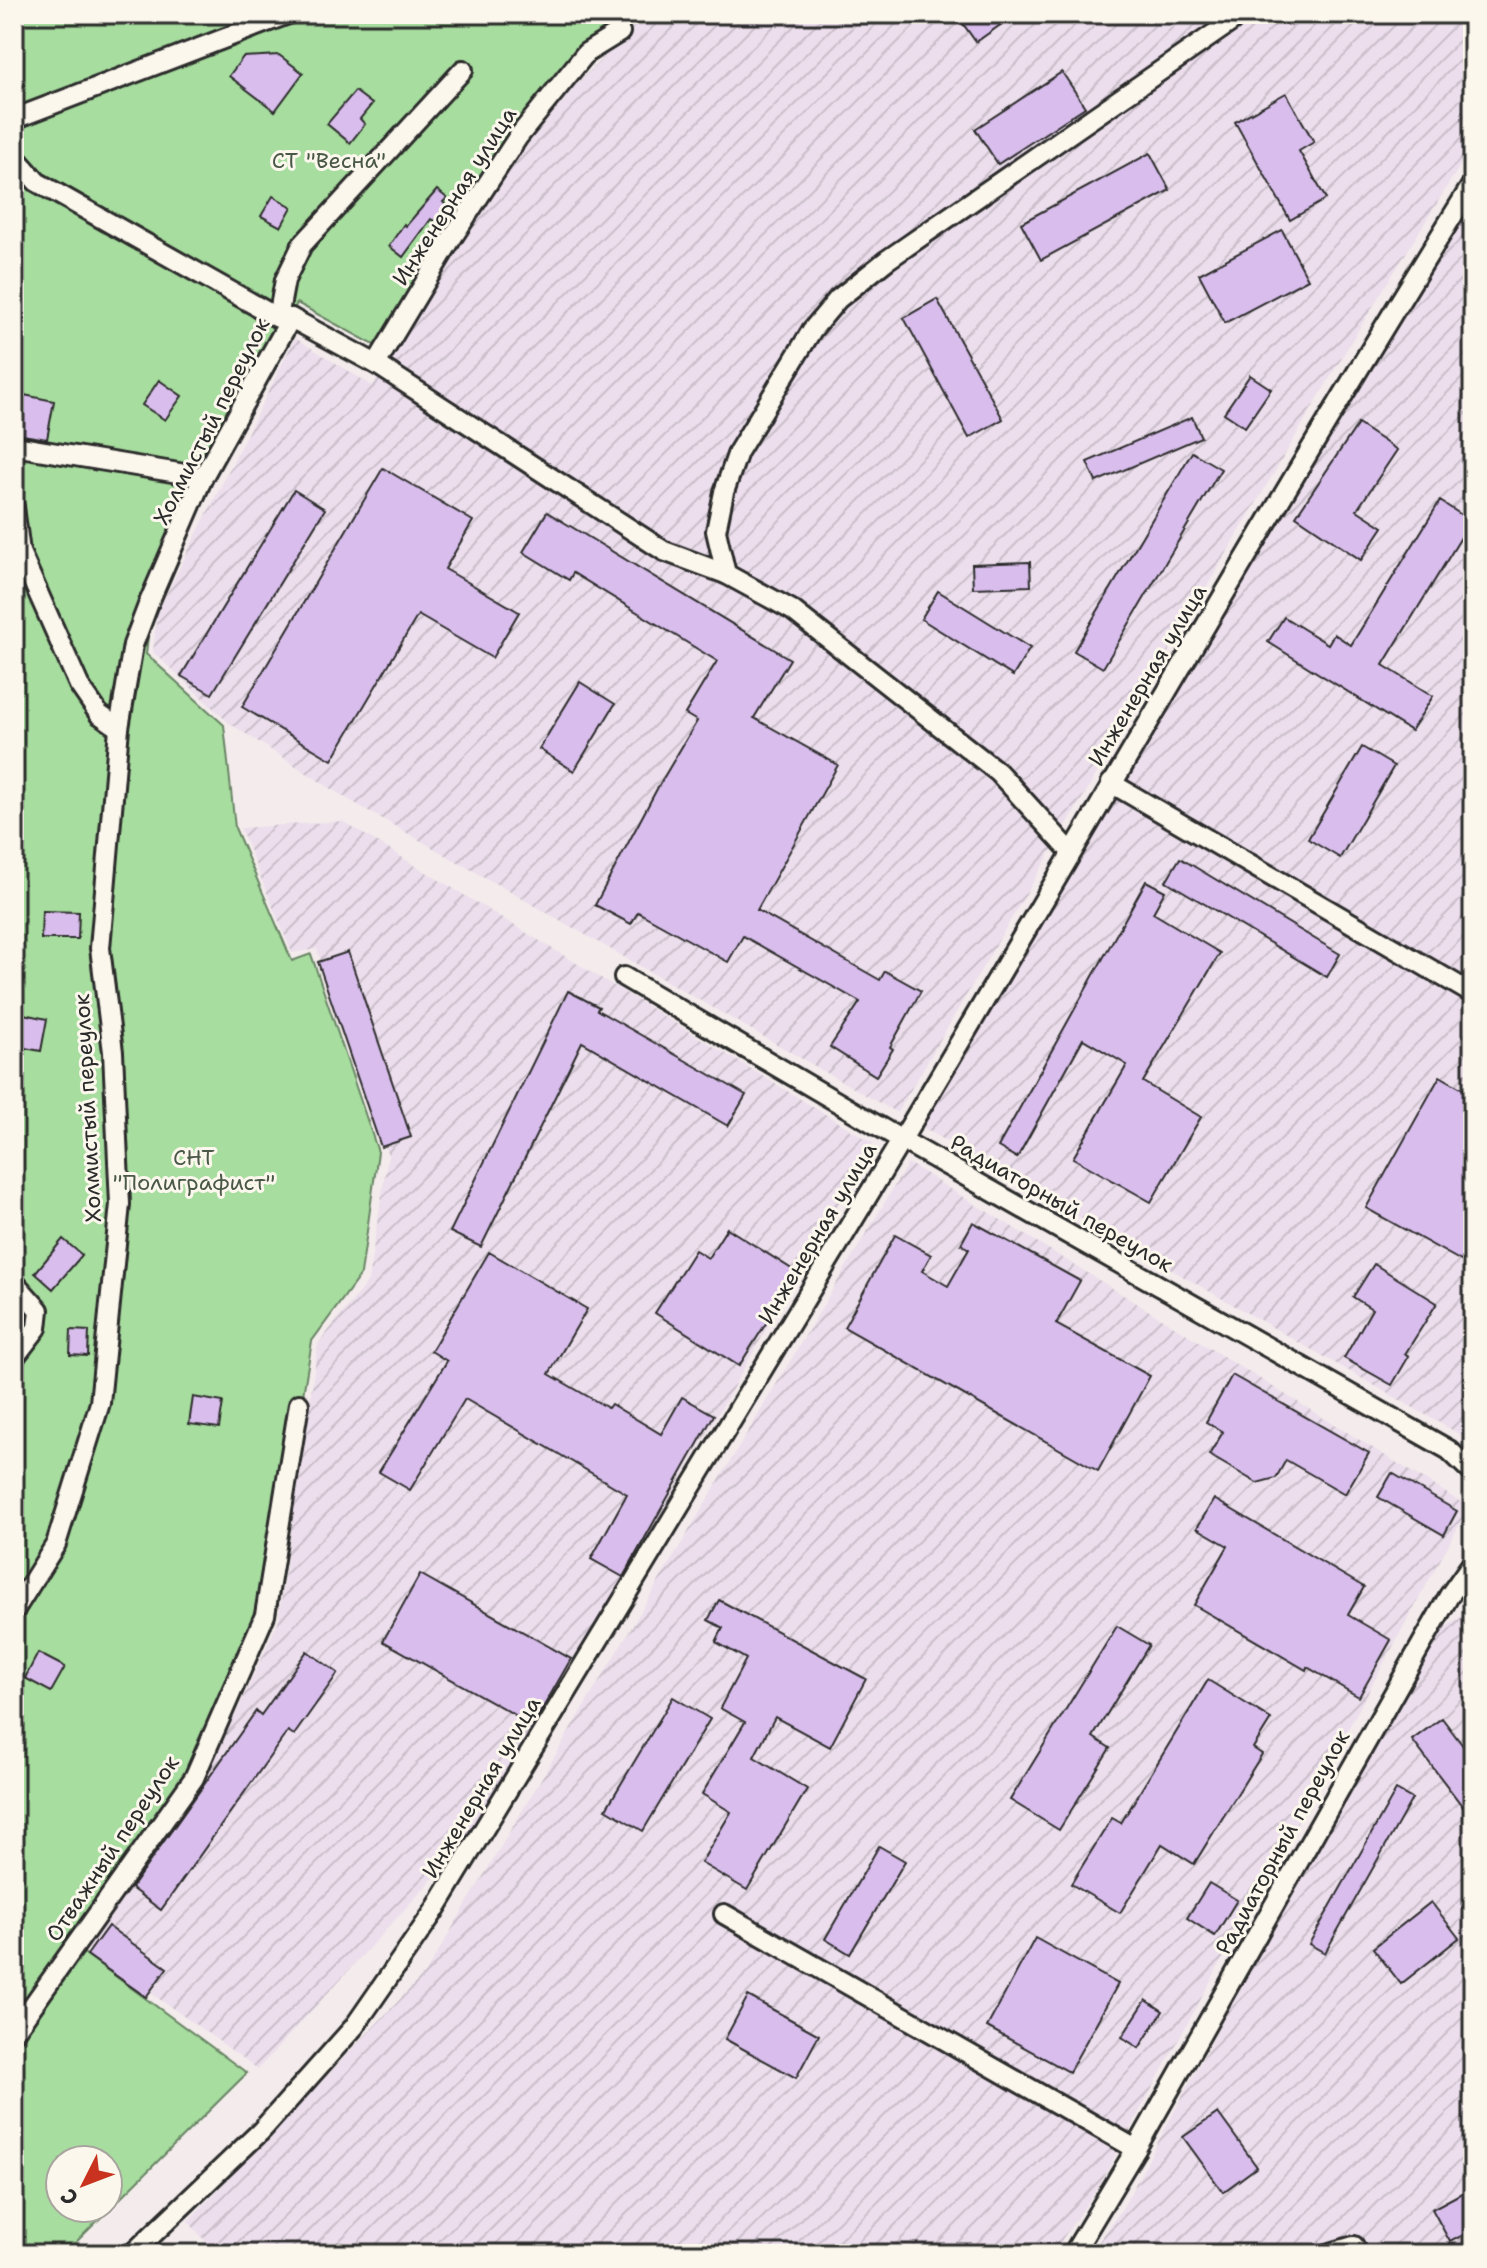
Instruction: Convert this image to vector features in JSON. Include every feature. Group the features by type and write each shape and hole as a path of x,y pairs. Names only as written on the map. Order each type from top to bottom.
{"street":[{"path":"14,119 288,14"},
{"path":"726,574 716,531 724,492 738,452 812,330 838,299 900,251 1231,22 1238,14"},
{"name":"Инженерная улица","path":"376,364 450,241 518,137 586,53 620,32"},
{"name":"Холмистый переулок","path":"14,1611 56,1544 100,1403 120,1204 113,1052 100,948 119,728 133,645 203,477 285,318 285,280 302,245 463,70"},
{"path":"14,156 37,182 285,318 376,364 664,551 726,574 792,610 998,772 1071,852"},
{"name":"Инженерная улица","path":"132,2254 261,2131 354,2027 433,1913 902,1140 1377,337 1473,183"},
{"path":"14,446 203,477"},
{"path":"14,507 20,552 79,685 99,714 119,728"},
{"path":"1111,783 1473,994"},
{"name":"Радиаторный переулок","path":"624,977 902,1140 1449,1450 1473,1473"},
{"path":"14,1282 39,1310 37,1328 14,1358"},
{"name":"Отважный переулок","path":"14,2032 194,1778 265,1615 299,1404"},
{"name":"Радиаторный переулок","path":"1073,2254 1136,2149 1449,1596 1473,1562"},
{"path":"724,1914 1136,2149"},
{"path":"1327,2254 1354,2246"}],"shaded area":[{"path":"646,14 1473,14 1473,145 1354,337 897,1113 344,797 229,723 153,652 157,613 295,338 373,386 521,141"},
{"path":"1473,190 1473,1442 920,1126"},
{"path":"342,821 873,1143 484,1823 258,2069 86,1947 223,1741 278,1622 318,1344 368,1281 388,1155 317,949 292,953 240,828"},
{"path":"908,1163 1469,1507 1099,2186 1052,2254 216,2254 188,2221 426,1972"},
{"path":"1473,1608 1473,2254 1090,2254 1122,2209 1426,1641"}],"green space":[{"name":"СНТ \"Полиграфист\"","path":"14,14 632,14 506,151 385,351 297,303 151,609 146,654 224,725 235,828 292,961 311,954 378,1152 361,1274 312,1341 265,1624 219,1737 77,1948 247,2073 124,2195 124,2144 44,2144 44,2224 94,2224 64,2254 14,2254"}],"building":[{"path":"956,14 1016,14 976,42"},
{"path":"279,55 303,73 275,111 229,76 243,57"},
{"path":"1062,72 1085,107 998,164 975,129"},
{"path":"355,91 372,104 360,119 365,124 350,143 327,124"},
{"path":"1286,93 1314,142 1299,151 1326,199 1290,220 1235,122"},
{"path":"1150,153 1170,190 1041,260 1021,223"},
{"path":"437,190 447,198 443,202 447,206 434,221 431,219 403,257 389,246 404,224 406,226"},
{"path":"273,196 292,207 281,227 261,216"},
{"path":"1282,230 1308,279 1225,323 1199,274"},
{"path":"937,299 1003,419 969,438 904,318"},
{"path":"1250,375 1271,389 1245,427 1224,413"},
{"path":"159,380 182,396 165,420 142,405"},
{"path":"24,395 54,401 47,439 16,434"},
{"path":"1192,417 1201,437 1096,482 1087,462"},
{"path":"1358,424 1397,450 1357,510 1383,527 1361,560 1296,516"},
{"path":"1192,452 1221,469 1103,668 1074,651"},
{"path":"383,468 473,521 445,569 519,612 492,658 418,615 332,760 242,707"},
{"path":"294,490 325,509 212,694 181,676"},
{"path":"1440,501 1471,521 1383,665 1433,696 1411,731 1268,642 1284,617 1328,644 1334,634 1351,645"},
{"path":"547,512 790,659 754,718 838,765 757,910 880,980 885,971 921,991 876,1076 830,1047 860,1002 743,936 728,962 638,912 631,924 595,905 697,721 685,714 717,661 573,573 569,580 523,552"},
{"path":"1030,562 1031,586 973,588 972,564"},
{"path":"938,591 1030,648 1013,676 921,619"},
{"path":"580,682 615,704 574,771 539,749"},
{"path":"1362,747 1394,766 1340,858 1308,839"},
{"path":"1180,858 1340,954 1327,977 1166,881"},
{"path":"1146,881 1165,891 1153,913 1220,953 1143,1082 1201,1117 1151,1202 1073,1158 1127,1065 1083,1039 1017,1158 998,1147"},
{"path":"42,911 79,912 78,939 41,939"},
{"path":"348,952 411,1137 381,1147 318,962"},
{"path":"568,991 746,1095 728,1126 582,1042 481,1247 450,1232"},
{"path":"14,1012 47,1019 41,1051 14,1046"},
{"path":"1440,1076 1473,1095 1473,1244 1463,1262 1366,1208"},
{"path":"973,1222 1080,1281 1056,1324 1150,1376 1098,1471 844,1327 895,1235 931,1255 922,1271 948,1286 969,1249 961,1244"},
{"path":"727,1228 798,1273 739,1366 655,1313 695,1250 708,1258"},
{"path":"63,1239 82,1255 53,1289 35,1273"},
{"path":"489,1252 587,1309 549,1374 608,1408 611,1404 661,1434 682,1397 714,1415 623,1577 591,1559 627,1494 465,1399 410,1490 379,1472 447,1361 431,1351"},
{"path":"1374,1264 1437,1303 1405,1354 1409,1356 1392,1385 1344,1358 1372,1309 1353,1297"},
{"path":"71,1330 89,1331 88,1356 70,1355"},
{"path":"1232,1375 1369,1453 1345,1494 1286,1460 1276,1478 1257,1483 1209,1455 1223,1432 1206,1422"},
{"path":"193,1397 223,1402 219,1428 189,1424"},
{"path":"1392,1473 1457,1511 1444,1535 1378,1497"},
{"path":"1214,1499 1364,1587 1348,1615 1391,1640 1359,1697 1194,1605 1228,1546 1197,1528"},
{"path":"420,1574 571,1659 533,1725 383,1641"},
{"path":"719,1600 866,1679 830,1747 775,1717 754,1757 807,1789 747,1890 701,1863 731,1812 702,1794 745,1722 720,1708 746,1659 716,1642 723,1628 708,1620"},
{"path":"1117,1626 1149,1645 1093,1737 1110,1748 1059,1830 1010,1800"},
{"path":"307,1651 338,1673 294,1735 288,1731 161,1910 131,1888 256,1711 261,1715"},
{"path":"38,1653 65,1667 51,1692 25,1678"},
{"path":"1208,1680 1271,1719 1253,1748 1262,1754 1194,1864 1162,1844 1120,1913 1071,1884 1112,1818 1121,1823"},
{"path":"673,1697 710,1719 643,1831 606,1809"},
{"path":"1442,1718 1473,1759 1473,1820 1412,1740"},
{"path":"1396,1790 1412,1799 1325,1953 1309,1944"},
{"path":"879,1846 905,1861 850,1954 825,1939"},
{"path":"1209,1883 1237,1900 1215,1936 1187,1918"},
{"path":"1431,1902 1459,1938 1401,1984 1373,1948"},
{"path":"108,1926 167,1968 146,1997 87,1955"},
{"path":"1035,1938 1118,1984 1069,2072 987,2027"},
{"path":"748,1996 819,2035 796,2078 725,2039"},
{"path":"1146,2000 1163,2011 1139,2048 1122,2037"},
{"path":"1218,2113 1257,2167 1223,2192 1183,2137"},
{"path":"1473,2187 1473,2230 1450,2242 1432,2209"}],"park label":[{"name":"СТ \"Весна\"","path":"329,160"}]}
